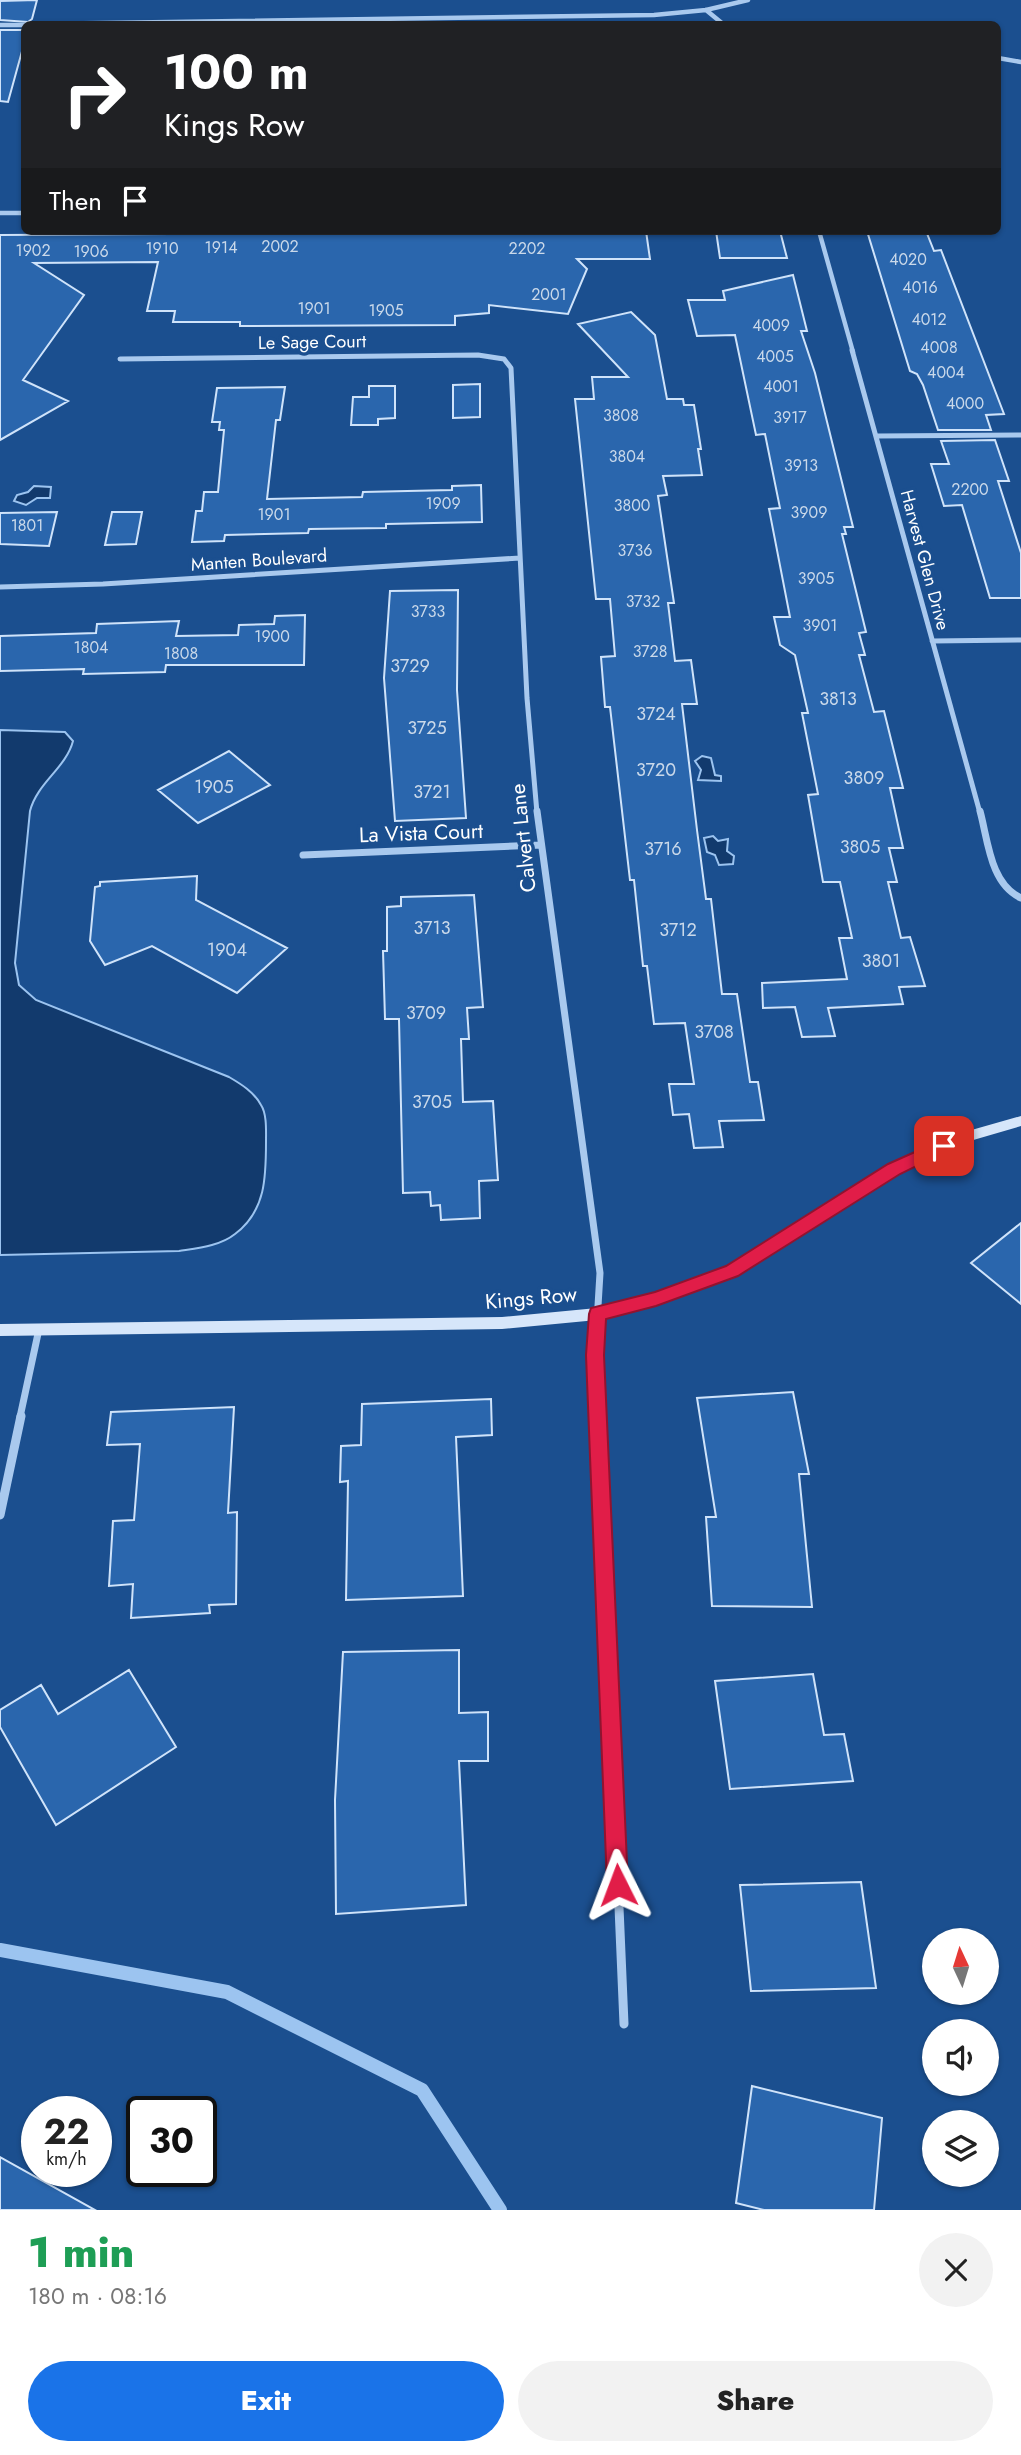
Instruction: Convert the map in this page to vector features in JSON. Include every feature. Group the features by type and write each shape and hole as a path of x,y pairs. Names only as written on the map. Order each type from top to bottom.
{"street":[{"path":"353,21 634,15 706,10 748,0"},
{"path":"706,10 719,21"},
{"path":"0,25 21,25"},
{"path":"1001,59 1021,62"},
{"path":"0,213 21,213"},
{"name":"Harvest Glen Drive","path":"820,235 878,436 996,870 1009,893 1021,898"},
{"name":"Le Sage Court","path":"120,359 461,354 504,359"},
{"name":"Calvert Lane","path":"504,359 511,369 520,558 540,845 600,1273 595,1355 624,2024"},
{"path":"878,436 1021,435"},
{"name":"Manten Boulevard","path":"0,587 116,583 520,558"},
{"path":"932,641 1021,640"},
{"name":"La Vista Court","path":"303,855 540,845"},
{"name":"Kings Row","path":"0,1330 502,1324 597,1314 656,1299 732,1271 908,1162 959,1139 1021,1121"},
{"path":"0,1515 39,1329"}],"water":[{"path":"34,486 51,487 50,498 37,498 26,505 14,501 17,495 28,492"},
{"path":"0,730 65,732 73,741 64,759 39,792 30,811 15,963 19,985 36,1000 229,1077 251,1092 263,1109 266,1155 262,1192 253,1215 235,1234 223,1241 179,1251 0,1255"},
{"path":"702,756 711,758 715,775 721,776 721,781 698,780 701,770 695,761"},
{"path":"713,836 718,841 728,839 727,851 734,856 733,864 719,865 715,855 707,852 704,838"}],"building":[{"path":"37,0 32,19 21,22 0,20 0,1"},
{"path":"0,30 21,30 21,55 8,102 0,101"},
{"path":"0,235 647,235 650,259 577,259 587,269 568,314 489,305 489,313 455,316 455,325 240,326 240,322 173,322 175,311 147,311 158,262 34,263 84,295 23,380 68,401 0,440"},
{"path":"717,235 781,235 787,258 720,258"},
{"path":"868,235 928,235 934,251 941,250 1004,414 986,415 991,430 938,430 923,385 917,374 910,371"},
{"path":"793,275 807,331 801,331 815,373 853,527 844,527 846,534 842,534 866,632 859,633 865,655 859,655 874,712 884,711 903,788 890,788 903,848 889,848 897,882 888,882 901,938 910,937 925,986 899,987 903,1004 828,1008 835,1036 802,1037 795,1007 763,1008 762,983 847,979 839,938 852,938 840,882 823,882 808,795 818,794 802,713 808,713 795,655 780,645 774,617 790,617 769,509 780,508 765,434 756,435 735,335 697,336 688,300 725,300 723,291"},
{"path":"631,312 655,335 667,399 683,399 684,405 694,405 701,449 698,449 702,475 663,476 667,495 658,496 674,603 668,603 675,661 691,660 697,704 682,704 706,899 711,899 722,994 737,994 750,1082 758,1082 764,1120 719,1121 723,1147 694,1148 689,1114 673,1115 669,1084 694,1084 685,1023 654,1024 647,966 643,966 634,880 630,880 610,707 605,707 601,657 615,656 610,599 596,599 575,399 594,399 592,377 628,377 578,324"},
{"path":"480,384 480,417 453,418 453,385"},
{"path":"369,386 395,386 395,418 378,419 378,425 351,425 353,397 369,397"},
{"path":"285,387 280,420 276,420 267,499 362,497 363,492 452,490 452,486 481,485 482,522 386,524 386,528 309,529 308,533 225,535 224,541 192,542 196,511 202,511 204,492 218,492 224,430 219,430 220,422 212,422 217,388"},
{"path":"995,440 1009,481 998,481 1021,553 1021,598 990,598 962,505 944,506 931,464 949,464 941,441"},
{"path":"57,512 49,546 0,544 0,513"},
{"path":"112,512 142,512 136,544 105,545"},
{"path":"458,590 457,690 466,818 395,821 384,678 390,591"},
{"path":"305,615 304,665 166,665 165,672 83,674 84,669 0,671 0,636 96,633 97,624 179,621 176,636 238,635 239,625 274,624 275,616"},
{"path":"229,751 270,785 198,823 158,790"},
{"path":"197,876 196,900 287,948 237,993 152,946 105,965 90,941 95,887 100,886 100,882"},
{"path":"474,895 483,1007 467,1008 469,1039 461,1039 463,1102 493,1101 498,1180 479,1181 480,1218 441,1220 440,1205 431,1206 430,1192 403,1193 399,1019 385,1019 383,951 387,951 387,907 401,906 401,897"},
{"path":"1021,1223 1021,1304 971,1263"},
{"path":"793,1392 809,1474 799,1474 812,1607 712,1606 706,1517 716,1517 697,1398"},
{"path":"491,1399 492,1435 456,1437 463,1596 346,1600 348,1481 340,1482 341,1446 361,1445 362,1404"},
{"path":"234,1407 228,1513 237,1512 236,1604 209,1605 210,1613 131,1618 133,1584 109,1586 113,1521 134,1520 140,1444 107,1445 111,1412"},
{"path":"459,1650 459,1713 488,1712 488,1761 459,1761 466,1905 336,1914 335,1800 343,1652"},
{"path":"129,1670 176,1747 56,1825 0,1727 0,1710 41,1685 58,1714"},
{"path":"813,1674 824,1735 844,1734 853,1781 730,1789 715,1681"},
{"path":"861,1882 876,1988 751,1991 740,1885"},
{"path":"752,2086 882,2118 874,2210 764,2210 736,2203"},
{"path":"0,2157 21,2169 21,2187 54,2187 95,2210 0,2210"}],"waterway":[{"path":"0,1950 227,1992 422,2090 500,2210"}],"route":[{"path":"618,1885 595,1355 597,1314 656,1299 732,1271 894,1169 944,1146"}]}
